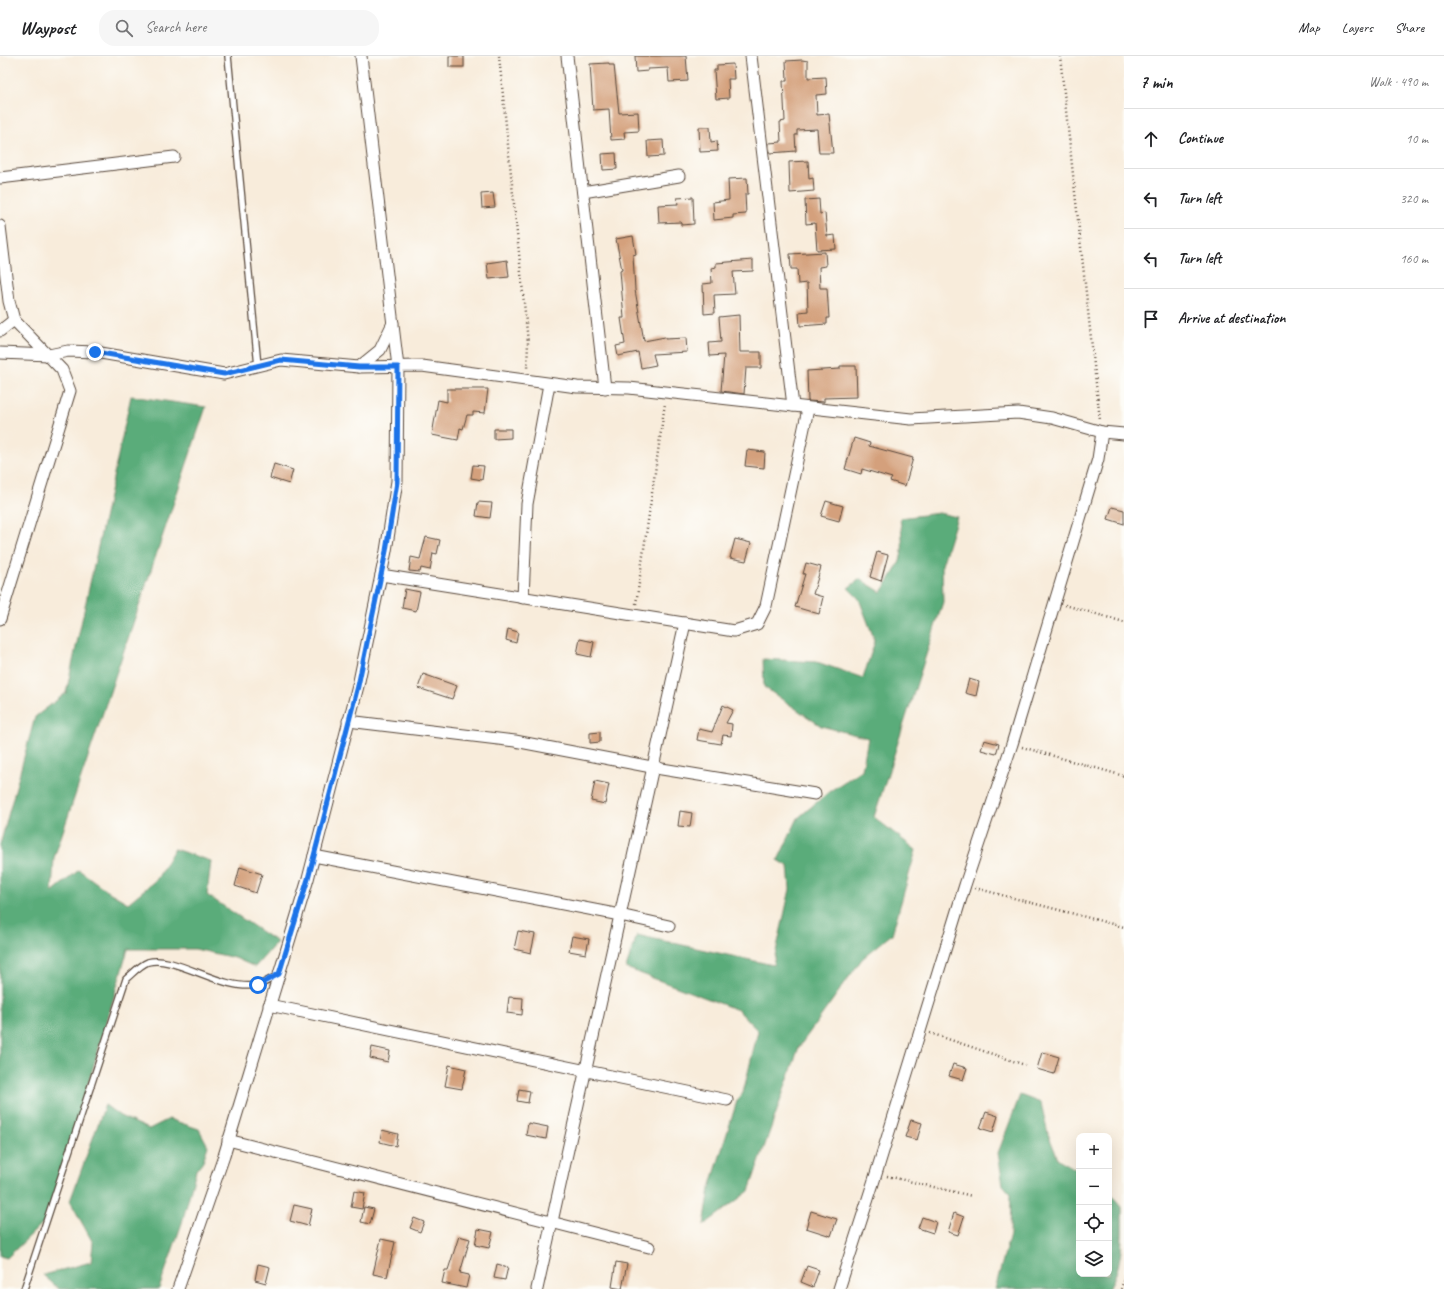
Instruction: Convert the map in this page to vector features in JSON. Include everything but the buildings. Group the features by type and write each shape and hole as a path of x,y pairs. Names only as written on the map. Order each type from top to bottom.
{"street":[{"path":"178,1289 228,1140 314,856 348,721 380,575 397,482 398,367 361,56"},
{"path":"567,56 605,388"},
{"path":"751,56 793,406"},
{"path":"0,178 174,157"},
{"path":"582,192 679,176"},
{"path":"0,226 9,301 14,320 62,370 70,391 0,619"},
{"path":"0,331 14,320"},
{"path":"359,367 380,350 393,322"},
{"path":"0,352 49,355 68,351 95,352 224,374 281,360 359,367 422,366 577,388 629,388 793,406 808,409 911,419 1018,413 1052,418 1102,432 1124,434"},
{"path":"523,598 527,504 549,384"},
{"path":"380,575 734,632 757,624 766,606 808,409"},
{"path":"838,1289 876,1174 964,885 1012,744 1098,459 1102,432"},
{"path":"537,1289 685,623"},
{"path":"348,721 515,742 653,768 815,794"},
{"path":"314,856 620,915 669,926"},
{"path":"270,1005 726,1100"},
{"path":"228,1140 649,1247"}],"lane":[{"path":"228,56 258,366"},
{"path":"24,1289 126,979 146,963 160,960 223,981 243,986 258,985 279,974"}],"path":[{"path":"499,56 528,342 526,380"},
{"path":"1060,56 1102,432"},
{"path":"635,615 666,393"},
{"path":"1055,602 1124,622"},
{"path":"1012,744 1124,776"},
{"path":"964,885 1124,927"},
{"path":"920,1030 1025,1065"},
{"path":"876,1174 972,1196"},
{"path":"1121,1289 1124,1280"}],"green space":[{"path":"131,396 206,407 54,858 52,892 79,870 109,892 128,903 157,879 174,849 211,861 207,895 277,942 255,967 235,958 195,949 128,949 49,1217 7,1258 0,1256 0,845 35,717 66,693"},
{"path":"939,513 957,517 942,565 943,602 874,817 916,850 892,934 862,959 799,1047 749,1191 704,1225 710,1188 737,1101 743,1093 758,1031 738,1010 626,968 637,935 773,965 790,889 788,866 778,860 798,818 830,791 862,770 868,738 821,726 764,687 763,659 817,662 863,678 875,641 859,599 848,588 860,579 881,592 901,558 902,542 900,518"},
{"path":"1020,1095 1041,1103 1048,1134 1058,1159 1076,1169 1076,1277 1112,1277 1112,1195 1122,1207 1121,1250 1117,1270 1108,1289 995,1289 1010,1234 1011,1194 1003,1185 998,1153"},
{"path":"105,1105 120,1116 149,1129 169,1119 199,1129 208,1146 203,1161 196,1170 182,1223 159,1289 59,1289 43,1275 91,1262 93,1243 70,1201"}],"route":[{"path":"95,352 224,374 281,360 359,367 398,367 397,482 386,551 358,686 308,879 279,974 258,985"}]}
